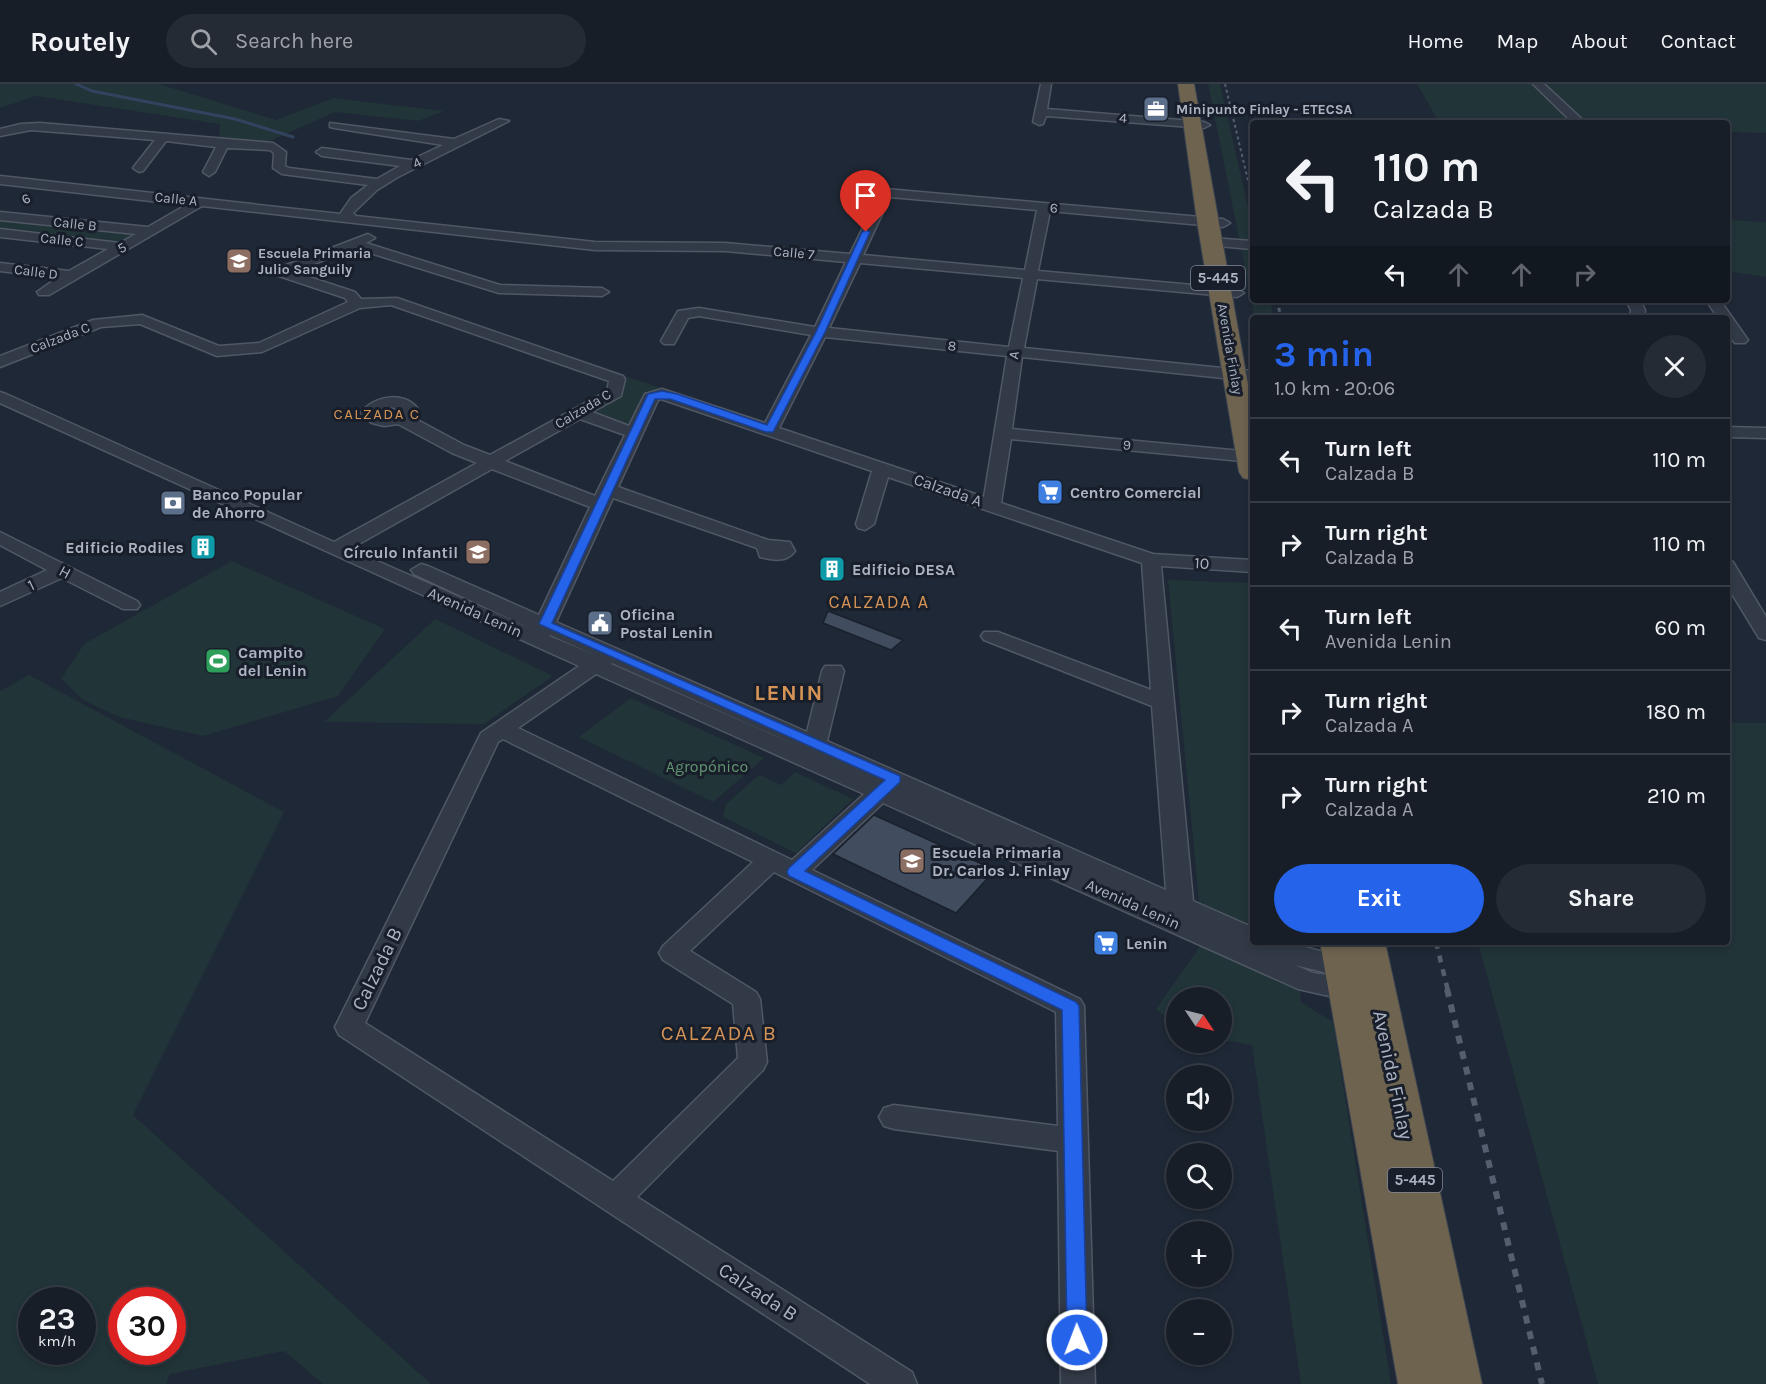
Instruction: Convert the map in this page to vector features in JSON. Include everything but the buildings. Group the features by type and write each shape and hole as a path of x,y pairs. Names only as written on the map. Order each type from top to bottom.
{"highway":[{"name":"Avenida Finlay","path":"1186,84 1198,124 1228,292 1246,374 1250,442"},
{"name":"Avenida Finlay","path":"1198,84 1198,124"},
{"name":"Avenida Finlay","path":"1338,963 1423,1384"},
{"name":"Avenida Finlay","path":"1338,963 1457,1384"}],"street":[{"name":"4","path":"1046,84 1040,117 1198,124"},
{"path":"1538,84 1577,120"},
{"name":"4","path":"351,219 346,213 350,207 380,183 503,121"},
{"path":"0,133 26,125 79,131 111,130 222,146 273,147 280,152 279,168 286,171 380,183"},
{"path":"334,125 456,143"},
{"path":"140,168 163,137"},
{"path":"208,172 222,146"},
{"path":"322,152 414,164"},
{"name":"Calle A","path":"0,180 351,219"},
{"name":"6","path":"0,214 51,186"},
{"name":"6","path":"854,258 886,193 1215,222"},
{"name":"5","path":"44,292 200,202"},
{"name":"A","path":"992,505 1015,353 1044,207"},
{"name":"Calle B","path":"0,214 150,231"},
{"name":"Calle 7","path":"351,219 595,246 725,247 1228,292"},
{"path":"357,304 350,295 281,272 403,225"},
{"name":"Calle C","path":"0,233 123,247"},
{"path":"1219,243 1250,245"},
{"path":"354,244 499,289 602,292"},
{"path":"770,430 820,332 854,258"},
{"name":"Calle D","path":"0,267 72,276"},
{"name":"Calzada C","path":"0,362 98,323 142,320 217,351 262,346 357,304 392,301 617,379 615,393 490,461 344,545"},
{"name":"8","path":"669,341 683,314 699,312 820,332 1246,374"},
{"path":"1730,325 1740,340 1730,339"},
{"name":"Avenida Lenin","path":"0,383 344,545"},
{"name":"Calzada A","path":"541,632 651,397 662,394 1151,560"},
{"name":"Avenida Lenin","path":"0,397 344,545 1181,915 1250,937"},
{"path":"578,413 634,433"},
{"path":"400,418 458,449 490,461 604,498 768,546"},
{"path":"1730,432 1766,433"},
{"name":"9","path":"1002,433 1250,462"},
{"path":"865,524 882,468"},
{"name":"H","path":"0,538 130,605"},
{"path":"1151,560 1181,915"},
{"name":"10","path":"1151,560 1250,566"},
{"name":"1","path":"0,600 62,570"},
{"path":"1730,573 1766,634"},
{"path":"991,636 1163,702"},
{"name":"Avenida Lenin","path":"603,659 815,743 889,785"},
{"name":"Calzada B","path":"603,659 489,738 349,1027 900,1384"},
{"path":"815,743 833,670"},
{"path":"502,729 1070,1006 1078,1384"},
{"path":"615,1199 753,1062 746,999 672,952 889,785"},
{"name":"Avenida Lenin","path":"1181,915 1250,936"},
{"path":"1273,945 1338,963"},
{"name":"Avenida Lenin","path":"1279,945 1338,963"},
{"path":"894,1117 1073,1141"}],"green space":[{"path":"0,84 159,84 276,120 333,98 444,111 418,121 335,112 261,145 219,141 220,124 36,96 0,108"},
{"path":"1208,84 1220,84 1250,216 1250,293"},
{"path":"1417,84 1766,84 1766,133 1730,132 1730,120 1438,120"},
{"path":"0,218 136,233 137,235 118,244 0,231"},
{"path":"1730,220 1766,222 1766,277 1730,271"},
{"path":"1252,303 1271,303 1273,315 1254,315"},
{"path":"625,376 667,390 645,395 629,423 624,425 589,413 622,394"},
{"name":"Campito del Lenin","path":"232,561 385,629 338,696 203,736 119,717 83,700 61,679 84,644"},
{"path":"1168,580 1250,583 1250,945 1296,945 1301,1002 1333,1022 1391,1384 1301,1384 1252,1045 1232,1042 1232,987 1171,987 1203,942"},
{"path":"435,619 553,676 484,724 324,722"},
{"path":"29,675 284,812 133,1115 431,1384 323,1384 284,1351 170,1374 166,1384 0,1384 0,691"},
{"name":"Agropónico","path":"631,698 764,758 713,802 579,737"},
{"path":"1730,723 1766,723 1766,1384 1598,1384 1479,945 1730,945"},
{"path":"795,772 853,799 796,853 723,817 726,804 759,775 781,785"},
{"path":"1166,995 1166,1018 1156,1009"}],"waterway":[{"path":"76,84 92,91 235,119 293,137"}],"railway":[{"path":"1225,84 1250,189"},
{"path":"1278,303 1280,315"},
{"path":"1437,945 1448,991"},
{"path":"1447,989 1542,1384"}],"place":[{"name":"Minipunto Finlay - ETECSA","path":"1156,109"},
{"name":"Escuela Primaria Julio Sanguily","path":"239,261"},
{"name":"Centro Comercial","path":"1050,492"},
{"name":"Banco Popular de Ahorro","path":"173,503"},
{"name":"Edificio Rodiles","path":"203,547"},
{"name":"Círculo Infantil","path":"478,552"},
{"name":"Edificio DESA","path":"832,569"},
{"name":"Oficina Postal Lenin","path":"600,623"},
{"name":"Campito del Lenin","path":"218,661"},
{"name":"Escuela Primaria Dr. Carlos J. Finlay","path":"912,861"},
{"name":"Lenin","path":"1106,943"}],"district":[{"name":"CALZADA C","path":"377,414"},
{"name":"CALZADA A","path":"879,602"},
{"name":"LENIN","path":"789,693"},
{"name":"CALZADA B","path":"719,1033"}],"route":[{"path":"866,232 820,332 801,365 770,430 673,397 662,394 651,397 545,624 895,779 794,872 1070,1006 1077,1340"}]}
